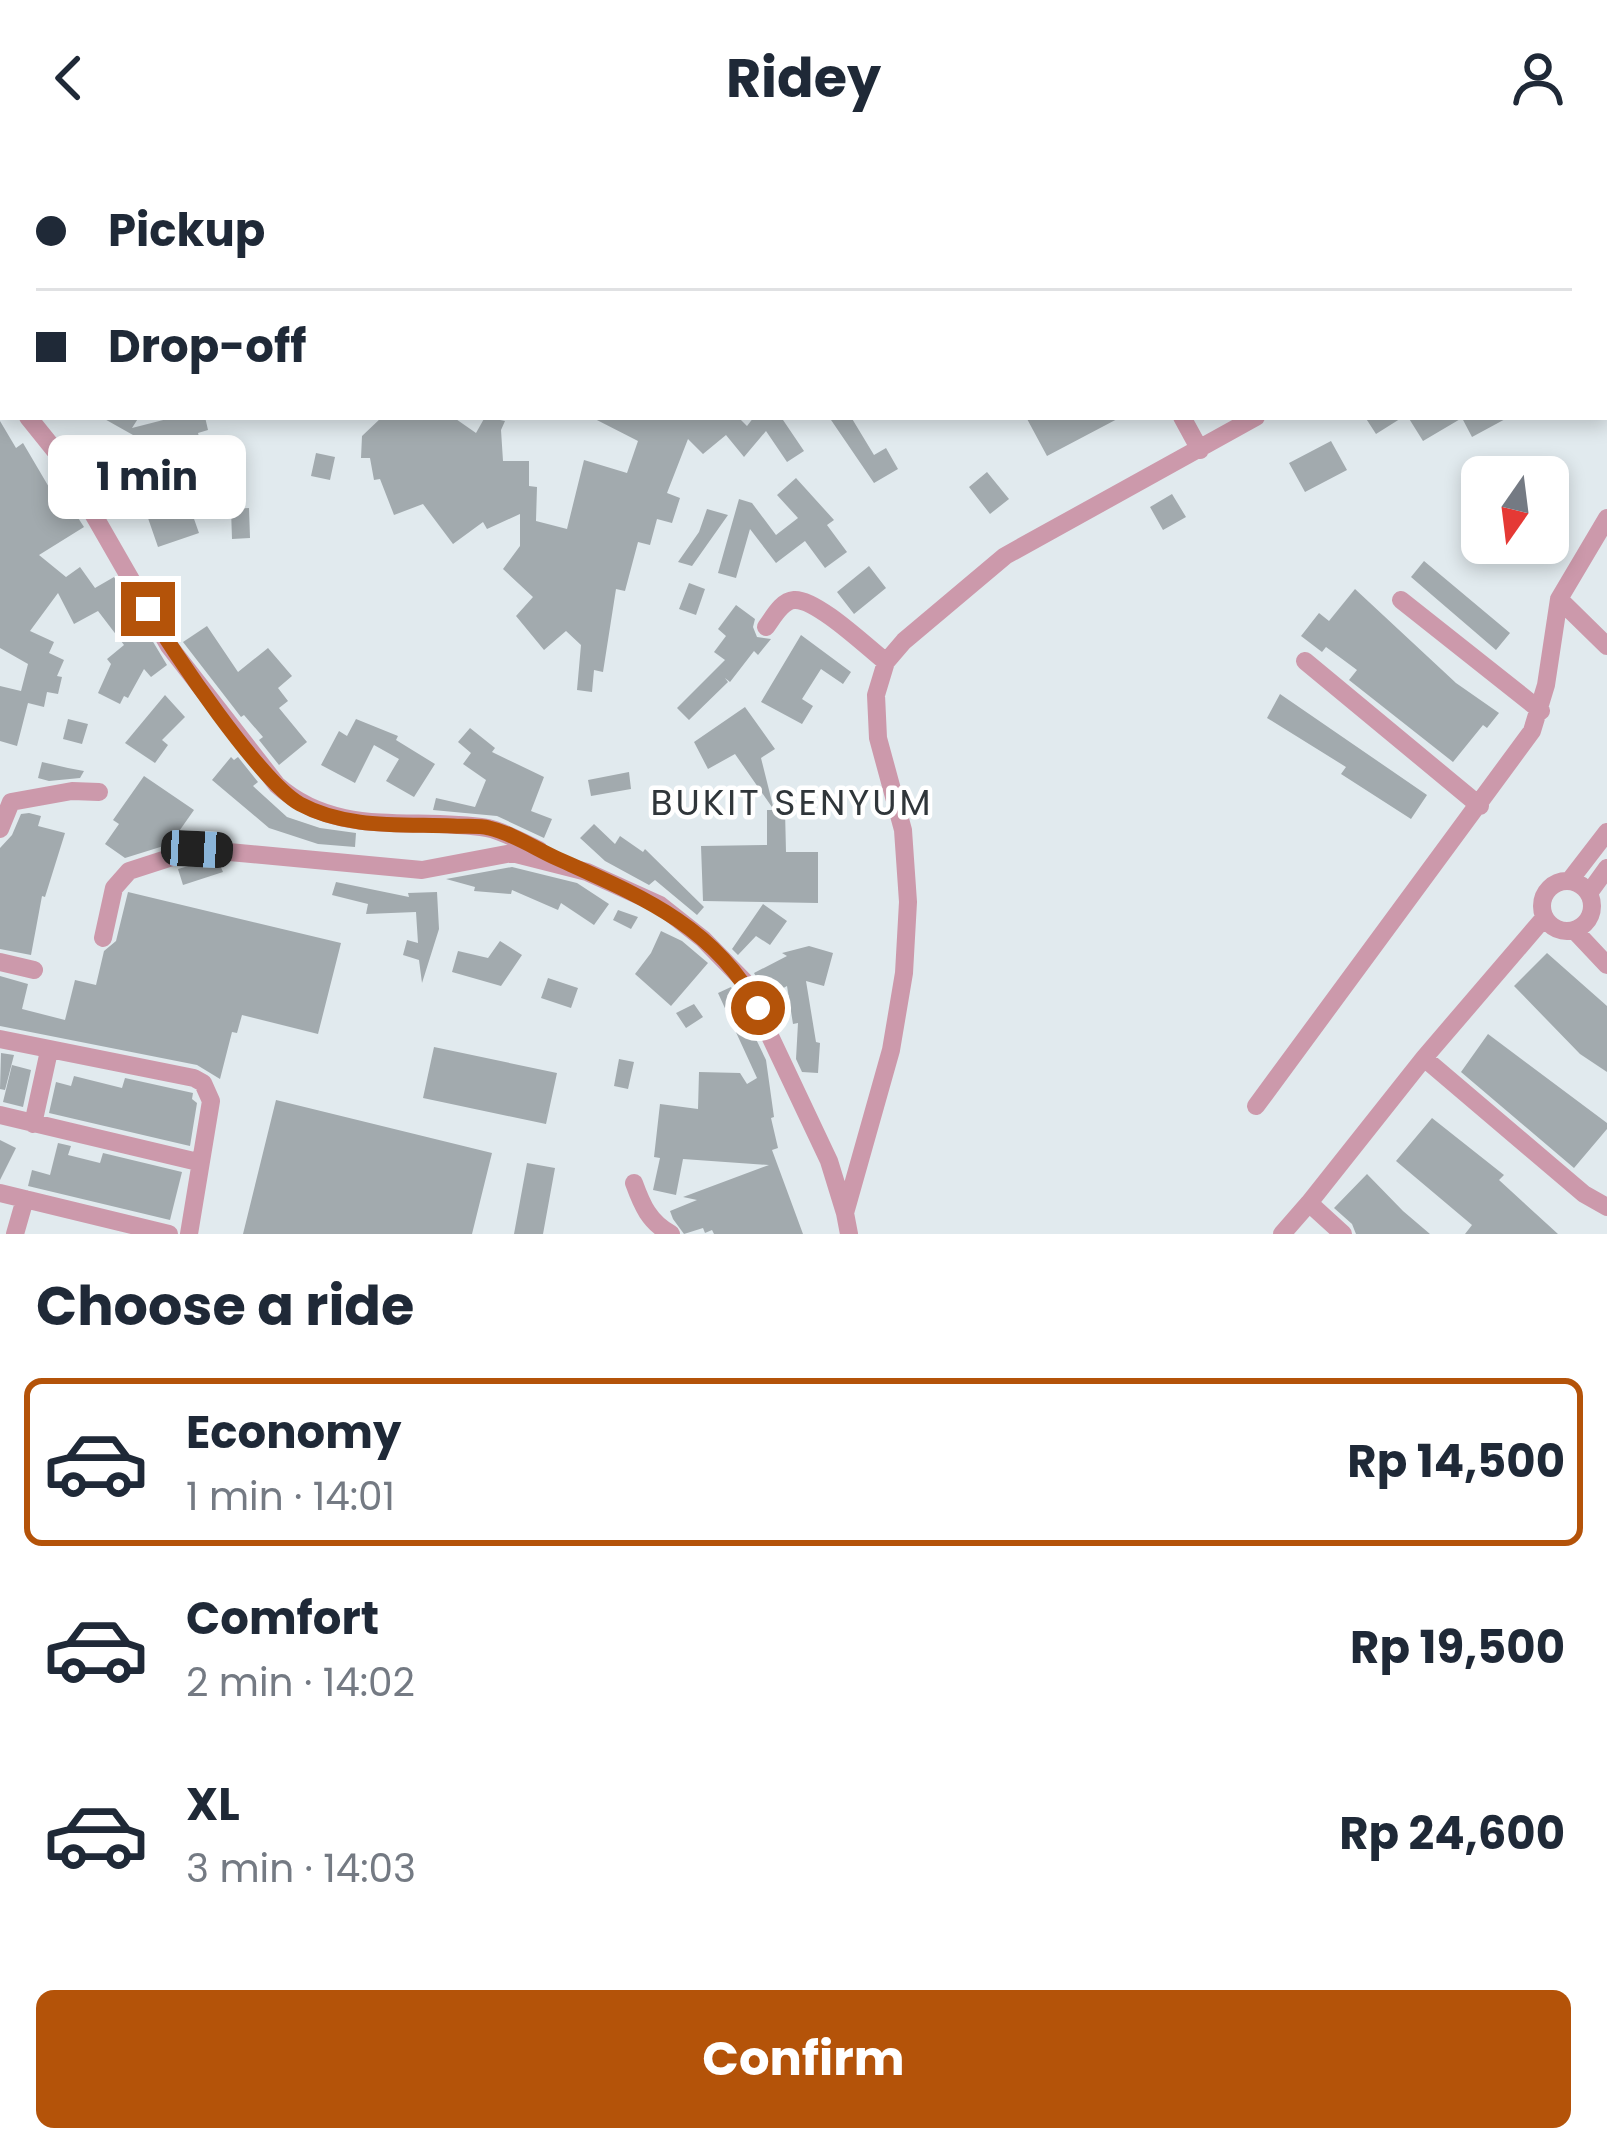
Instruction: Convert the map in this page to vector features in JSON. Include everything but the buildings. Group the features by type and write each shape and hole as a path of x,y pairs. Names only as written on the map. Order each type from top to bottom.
{"street":[{"path":"30,420 61,458 169,646 277,785 296,802 346,821 490,828 660,905 703,939 744,981 829,1161 849,1234"},
{"path":"1184,420 1200,450"},
{"path":"845,1213 891,1050 904,973 908,902 903,830 878,738 876,695 886,662 904,640 1005,556 1251,420"},
{"path":"1256,1106 1532,731 1541,711 1559,599 1607,518"},
{"path":"1559,599 1607,646"},
{"path":"766,627 783,605 794,600 810,604 886,662"},
{"path":"1401,600 1541,711"},
{"path":"1304,662 1480,806"},
{"path":"0,829 11,802 72,791 99,792"},
{"path":"1282,1234 1544,918 1544,895 1554,884 1570,880 1607,832"},
{"path":"103,938 113,888 129,871 197,849 422,870 512,853 587,872"},
{"path":"1574,930 1591,914 1589,893 1607,868"},
{"path":"1570,880 1589,893"},
{"path":"1544,918 1557,929 1574,930 1607,965"},
{"path":"0,962 34,970"},
{"path":"0,1039 203,1083 211,1101 190,1234"},
{"path":"33,1124 50,1051"},
{"path":"1424,1058 1548,1164 1607,1207"},
{"path":"0,1115 198,1162"},
{"path":"634,1183 644,1209 670,1234"},
{"path":"0,1193 169,1234"},
{"path":"15,1234 25,1199"},
{"path":"1309,1203 1343,1234"}],"district":[{"name":"BUKIT SENYUM","path":"792,802"}],"route":[{"path":"148,609 169,646 277,785 296,802 346,821 490,828 660,905 703,939 744,981 758,1008"}]}
